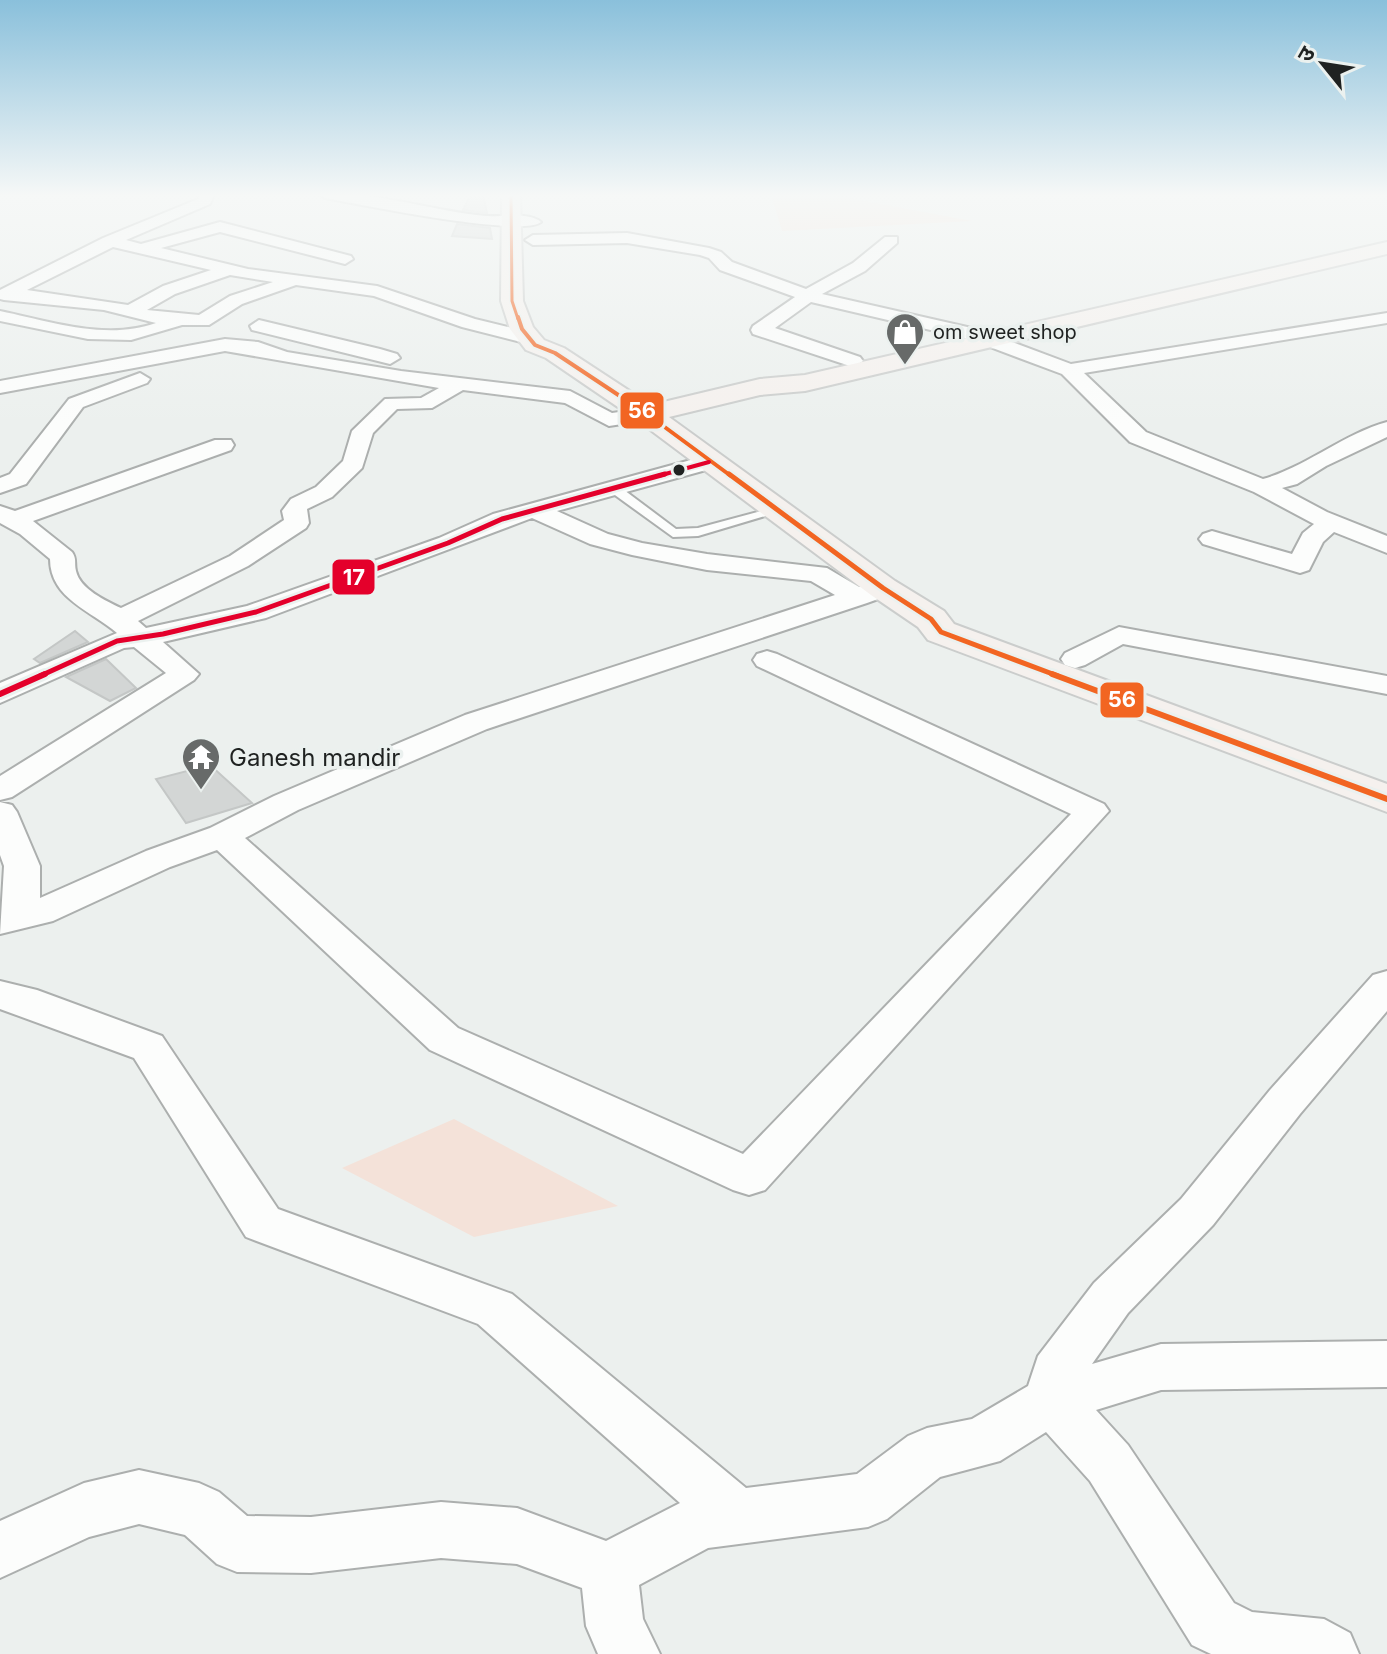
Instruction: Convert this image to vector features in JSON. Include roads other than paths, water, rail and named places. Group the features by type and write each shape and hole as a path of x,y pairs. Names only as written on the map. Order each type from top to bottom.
{"main road":[{"path":"518,271 512,301 522,329 544,339 776,511 870,592 931,619 953,620 1075,659 1387,775"},
{"path":"760,387 784,377 853,361 979,337 1280,271"},
{"path":"647,414 760,387 805,383 979,337"},
{"path":"931,619 941,632 1387,799"}],"street":[{"path":"4,295 50,271"},
{"path":"131,311 169,290 224,271"},
{"path":"237,271 377,291 469,323 544,339"},
{"path":"203,321 236,300 315,271"},
{"path":"740,271 809,296 979,337 1069,370 1138,437 1262,487 1387,545"},
{"path":"850,271 824,284 760,330 801,341 853,361"},
{"path":"4,295 55,297 180,319 232,322 296,336 312,336 396,360"},
{"path":"0,316 120,338 153,332 180,319"},
{"path":"1069,370 1387,318"},
{"path":"0,387 225,345 258,348 283,357 328,365 570,397 609,420 647,414"},
{"path":"0,486 18,479 76,403 175,366 202,354 205,348"},
{"path":"0,694 117,641 129,629 297,523 294,511 299,504 324,492 354,463 363,431 392,403 425,404 461,383"},
{"path":"1262,487 1289,479 1318,461 1387,429"},
{"path":"7,517 223,445"},
{"path":"129,629 256,612 533,510 709,462"},
{"path":"533,510 599,539 641,550 707,562 818,574 870,592"},
{"path":"0,790 184,674 129,629 92,605 71,586 63,572 63,557 29,529 7,517"},
{"path":"1212,539 1300,565 1312,538 1332,522"},
{"path":"641,550 673,533"},
{"path":"0,812 22,866 11,919 40,912 158,859 222,836 286,803 476,722 870,592"},
{"path":"1075,659 1119,635 1387,685"},
{"path":"222,836 444,1039 749,1177 1092,811 767,660"},
{"path":"1051,1400 1056,1373 1111,1298 1197,1212 1285,1102 1387,985"},
{"path":"0,995 23,1000 148,1047 262,1223 495,1309 737,1516"},
{"path":"0,1550 84,1511 139,1497 199,1511 237,1544 311,1545 441,1530 517,1536 608,1570 702,1521 868,1500 927,1454 981,1443 1051,1400 1161,1367 1382,1373"},
{"path":"1051,1400 1109,1463 1213,1624 1248,1641 1324,1649 1329,1654"},
{"path":"608,1570 615,1626 630,1654"}],"lane":[{"path":"612,487 673,533 698,532 776,511"}],"place":[{"name":"om sweet shop","path":"905,366"},
{"name":"Ganesh mandir","path":"201,791"}]}
